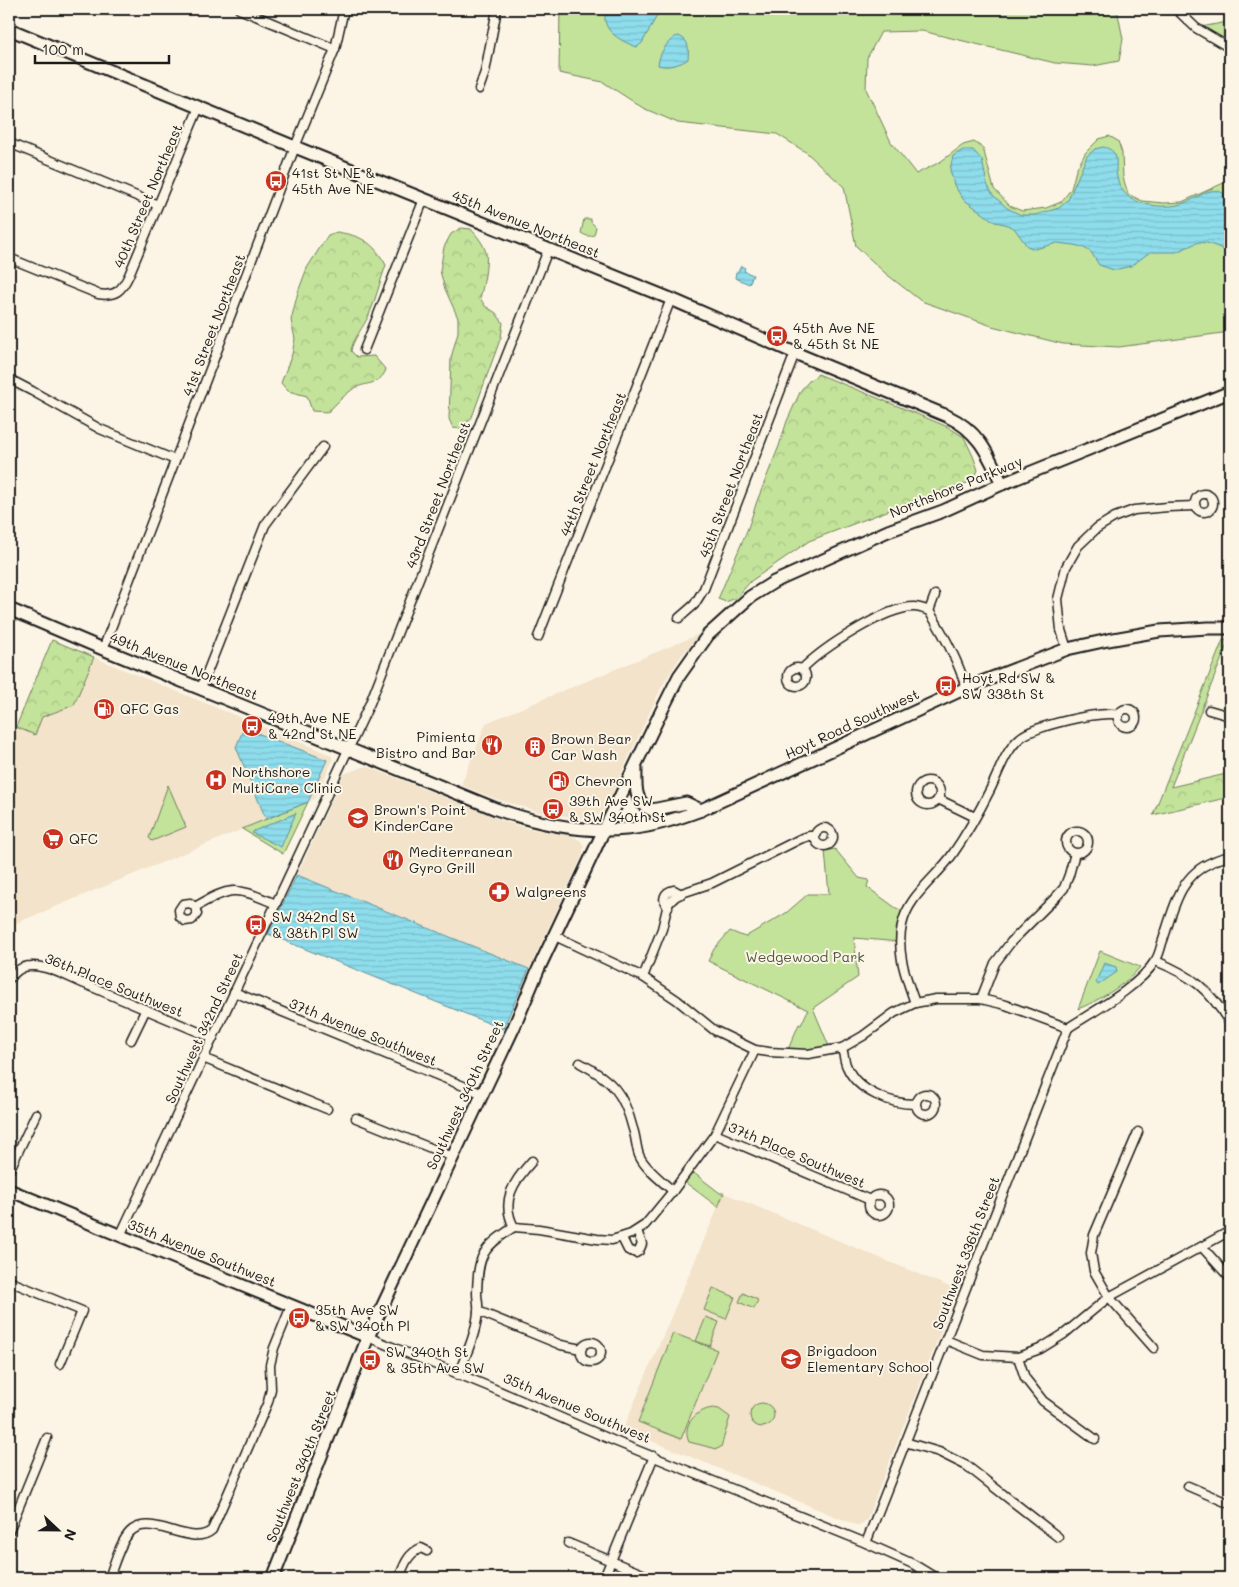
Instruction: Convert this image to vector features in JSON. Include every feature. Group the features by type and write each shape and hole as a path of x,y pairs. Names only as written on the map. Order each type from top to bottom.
{"street":[{"path":"239,9 335,49"},
{"name":"41st Street Northeast","path":"103,649 295,147 335,49 344,9"},
{"path":"479,89 485,72 498,9"},
{"path":"1176,9 1196,28 1230,48"},
{"name":"45th Avenue Northeast","path":"9,29 671,300 954,419 966,427 980,442 988,453 1002,484"},
{"name":"40th Street Northeast","path":"9,258 98,294 118,293 129,275 199,108"},
{"path":"9,143 158,205"},
{"path":"364,350 424,199"},
{"name":"43rd Street Northeast","path":"348,749 370,703 548,250"},
{"name":"44th Street Northeast","path":"538,637 671,300"},
{"name":"45th Street Northeast","path":"679,618 694,605 704,589 795,353"},
{"path":"9,379 100,429 176,460"},
{"name":"Northshore Parkway","path":"708,636 750,596 774,582 888,531 943,511 1002,484 1230,392"},
{"path":"201,688 265,525 323,447"},
{"path":"1067,649 1061,630 1058,599 1066,567 1078,546 1097,528 1116,517 1134,510 1195,506"},
{"path":"929,611 935,595"},
{"path":"802,669 825,649 886,614 914,607 929,611 959,663 966,688"},
{"name":"49th Avenue Northeast","path":"9,609 502,811 553,824 604,830"},
{"name":"Hoyt Road Southwest","path":"604,830 628,829 657,824 701,810 966,688 1067,649 1159,632 1230,628"},
{"name":"Southwest 340th Street","path":"273,1578 368,1338 604,830 679,676 708,636"},
{"path":"1209,710 1230,716"},
{"path":"914,1003 900,958 900,936 906,912 918,893 952,855 990,790 1009,750 1022,736 1049,725 1105,713 1118,715"},
{"name":"Southwest 342nd Street","path":"120,1236 348,749"},
{"path":"636,764 636,795 646,808 652,810 686,803 701,810"},
{"path":"938,799 975,817"},
{"path":"643,977 662,928 668,904 681,894 724,877 802,838 815,836"},
{"path":"981,999 995,963 1011,942 1064,888 1074,854"},
{"path":"555,936 643,977 714,1030 755,1050 798,1054 818,1053 842,1048 863,1036 894,1013 914,1003 936,999 981,999 1006,1005 1068,1028 1118,996 1142,976 1156,961 1180,893 1186,882 1192,874 1205,865 1225,857 1230,857"},
{"path":"196,908 217,894 234,890 242,890 276,904"},
{"path":"1156,961 1178,970 1194,980 1214,999 1230,1024"},
{"name":"36th Place Southwest","path":"9,979 20,968 40,967 213,1038"},
{"name":"37th Avenue Southwest","path":"234,992 483,1094"},
{"path":"131,1040 146,1009"},
{"name":"Southwest 336th Street","path":"866,1543 1068,1028"},
{"path":"842,1048 846,1066 862,1086 886,1098 908,1104 916,1104"},
{"path":"458,1375 469,1346 478,1311 478,1266 484,1252 494,1240 514,1228 538,1228 612,1240 622,1238 645,1225 673,1192 715,1134 755,1050"},
{"path":"203,1058 327,1109"},
{"path":"580,1063 610,1082 623,1098 631,1120 639,1156 673,1192"},
{"path":"9,1171 36,1114"},
{"path":"356,1118 453,1157"},
{"path":"1138,1132 1094,1235 1091,1253 1094,1271 1109,1297 1154,1348"},
{"name":"37th Place Southwest","path":"715,1134 870,1200"},
{"path":"514,1228 507,1210 511,1192 518,1176 532,1161"},
{"name":"35th Avenue Southwest","path":"9,1190 612,1440 866,1543 913,1564 936,1578"},
{"path":"946,1340 983,1355 1018,1357 1040,1349 1064,1334 1109,1297 1230,1231"},
{"path":"622,1238 628,1250 638,1252 642,1244 634,1232"},
{"path":"1202,1246 1230,1278"},
{"path":"9,1281 82,1311 60,1364"},
{"path":"109,1578 124,1540 129,1532 136,1527 148,1526 195,1536 207,1535 216,1524 268,1402 270,1365 274,1348 291,1306"},
{"path":"478,1311 561,1345 581,1349"},
{"path":"1018,1357 1025,1378 1043,1401 1095,1439"},
{"path":"9,1531 47,1438"},
{"path":"905,1442 939,1452 967,1466 1058,1537"},
{"path":"604,1578 654,1456"},
{"path":"1188,1486 1230,1504"},
{"path":"568,1543 652,1578"},
{"path":"399,1578 408,1558 414,1551 421,1548 427,1551"}],"shaded area":[{"path":"700,634 681,656 662,686 605,808 598,817 587,819 544,813 493,798 461,785 486,723"},
{"path":"52,640 331,755 333,760 315,799 9,926 9,746"},
{"path":"366,766 509,823 529,829 567,835 581,841 584,847 582,856 529,969 297,875 344,774"},
{"name":"Brigadoon Elementary School","path":"724,1193 957,1290 867,1519 861,1525 856,1525 623,1429"}],"green space":[{"path":"560,9 985,9 1011,11 1016,9 1117,9 1123,39 1119,61 1093,66 1055,63 922,31 881,32 867,58 866,89 891,142 916,174 940,162 963,145 974,142 983,148 994,189 1010,206 1022,211 1046,208 1061,202 1071,189 1076,170 1086,152 1099,139 1109,136 1118,141 1122,153 1123,177 1128,194 1142,201 1182,202 1230,180 1230,332 1119,347 1063,344 992,326 921,301 885,273 856,246 844,187 807,153 777,134 678,123 643,108 603,82 559,73"},
{"path":"1230,20 1230,48 1196,28 1227,22"},
{"path":"584,219 591,219 591,222 596,227 594,235 588,236 581,233"},
{"path":"461,228 471,229 484,246 486,263 480,298 485,306 496,313 503,323 501,337 472,417 462,429 453,428 449,419 451,358 458,332 458,318 445,289 440,271 444,247 451,234"},
{"path":"337,232 366,241 386,265 367,319 351,351 357,357 374,356 386,370 376,381 350,391 328,412 312,411 307,396 288,391 281,383 292,354 295,339 291,320 298,292 307,268 328,235"},
{"path":"818,374 948,427 964,437 978,470 973,481 913,501 809,541 751,581 736,598 726,602 718,599 748,528 787,421 801,390"},
{"path":"52,640 94,657 74,705 42,717 35,735 16,727"},
{"path":"1223,640 1229,640 1171,787 1230,773 1230,797 1153,815"},
{"path":"168,785 186,827 152,841 149,838"},
{"path":"308,802 283,854 242,829"},
{"name":"Wedgewood Park","path":"835,849 859,878 869,880 867,887 896,908 906,912 900,942 854,938 858,977 813,1008 831,1051 786,1054 799,1024 801,1025 808,1010 708,961 714,949 730,931 745,937 786,913 808,894 829,894 825,851"},
{"path":"1100,951 1140,967 1128,980 1112,991 1078,1009"},
{"path":"690,1170 720,1193 724,1193 718,1207 682,1180"},
{"path":"713,1288 735,1297 726,1319 704,1310"},
{"path":"743,1293 758,1300 754,1309 739,1302"},
{"path":"706,1317 719,1322 710,1346 696,1341"},
{"path":"673,1333 717,1350 681,1439 638,1422"},
{"path":"762,1403 767,1404 773,1410 773,1420 767,1426 762,1427 757,1426 751,1420 750,1415 751,1410 757,1404"},
{"path":"713,1408 719,1409 730,1417 721,1447 717,1449 689,1442 687,1430 692,1419 701,1412"}],"water":[{"path":"607,9 660,10 642,43 637,47 618,38 608,28 605,16"},
{"path":"677,36 686,42 688,59 673,65 658,65 664,48"},
{"path":"1103,147 1114,153 1119,184 1126,194 1136,201 1150,205 1167,206 1184,203 1214,191 1220,191 1225,195 1230,201 1230,254 1218,247 1199,242 1176,252 1150,252 1131,266 1114,270 1099,265 1091,252 1075,245 1057,243 1035,249 1027,246 1014,228 995,222 963,199 954,185 950,170 953,156 963,150 973,150 982,160 987,184 993,195 1007,208 1021,215 1035,215 1059,208 1068,200 1087,156 1095,149"},
{"path":"741,266 745,268 744,271 753,275 749,284 735,278 736,272 738,272"},
{"path":"244,728 327,760 308,802 266,819 236,747"},
{"path":"296,813 281,847 252,833 254,831"},
{"path":"297,875 529,969 503,1029 268,934"},
{"path":"1104,963 1116,967 1117,972 1098,985 1096,982"}],"place":[{"name":"41st St NE & 45th Ave NE","path":"276,181"},
{"name":"45th Ave NE & 45th St NE","path":"777,336"},
{"name":"Hoyt Rd SW & SW 338th St","path":"946,686"},
{"name":"QFC Gas","path":"104,709"},
{"name":"49th Ave NE & 42nd St NE","path":"252,726"},
{"name":"Pimienta Bistro and Bar","path":"492,745"},
{"name":"Brown Bear Car Wash","path":"535,747"},
{"name":"Northshore MultiCare Clinic","path":"216,780"},
{"name":"Chevron","path":"559,781"},
{"name":"39th Ave SW & SW 340th St","path":"553,809"},
{"name":"Brown's Point KinderCare","path":"358,818"},
{"name":"QFC","path":"53,839"},
{"name":"Mediterranean Gyro Grill","path":"393,860"},
{"name":"Walgreens","path":"499,892"},
{"name":"SW 342nd St & 38th Pl SW","path":"256,925"},
{"name":"35th Ave SW & SW 340th Pl","path":"299,1318"},
{"name":"Brigadoon Elementary School","path":"791,1359"},
{"name":"SW 340th St & 35th Ave SW","path":"370,1360"}]}
